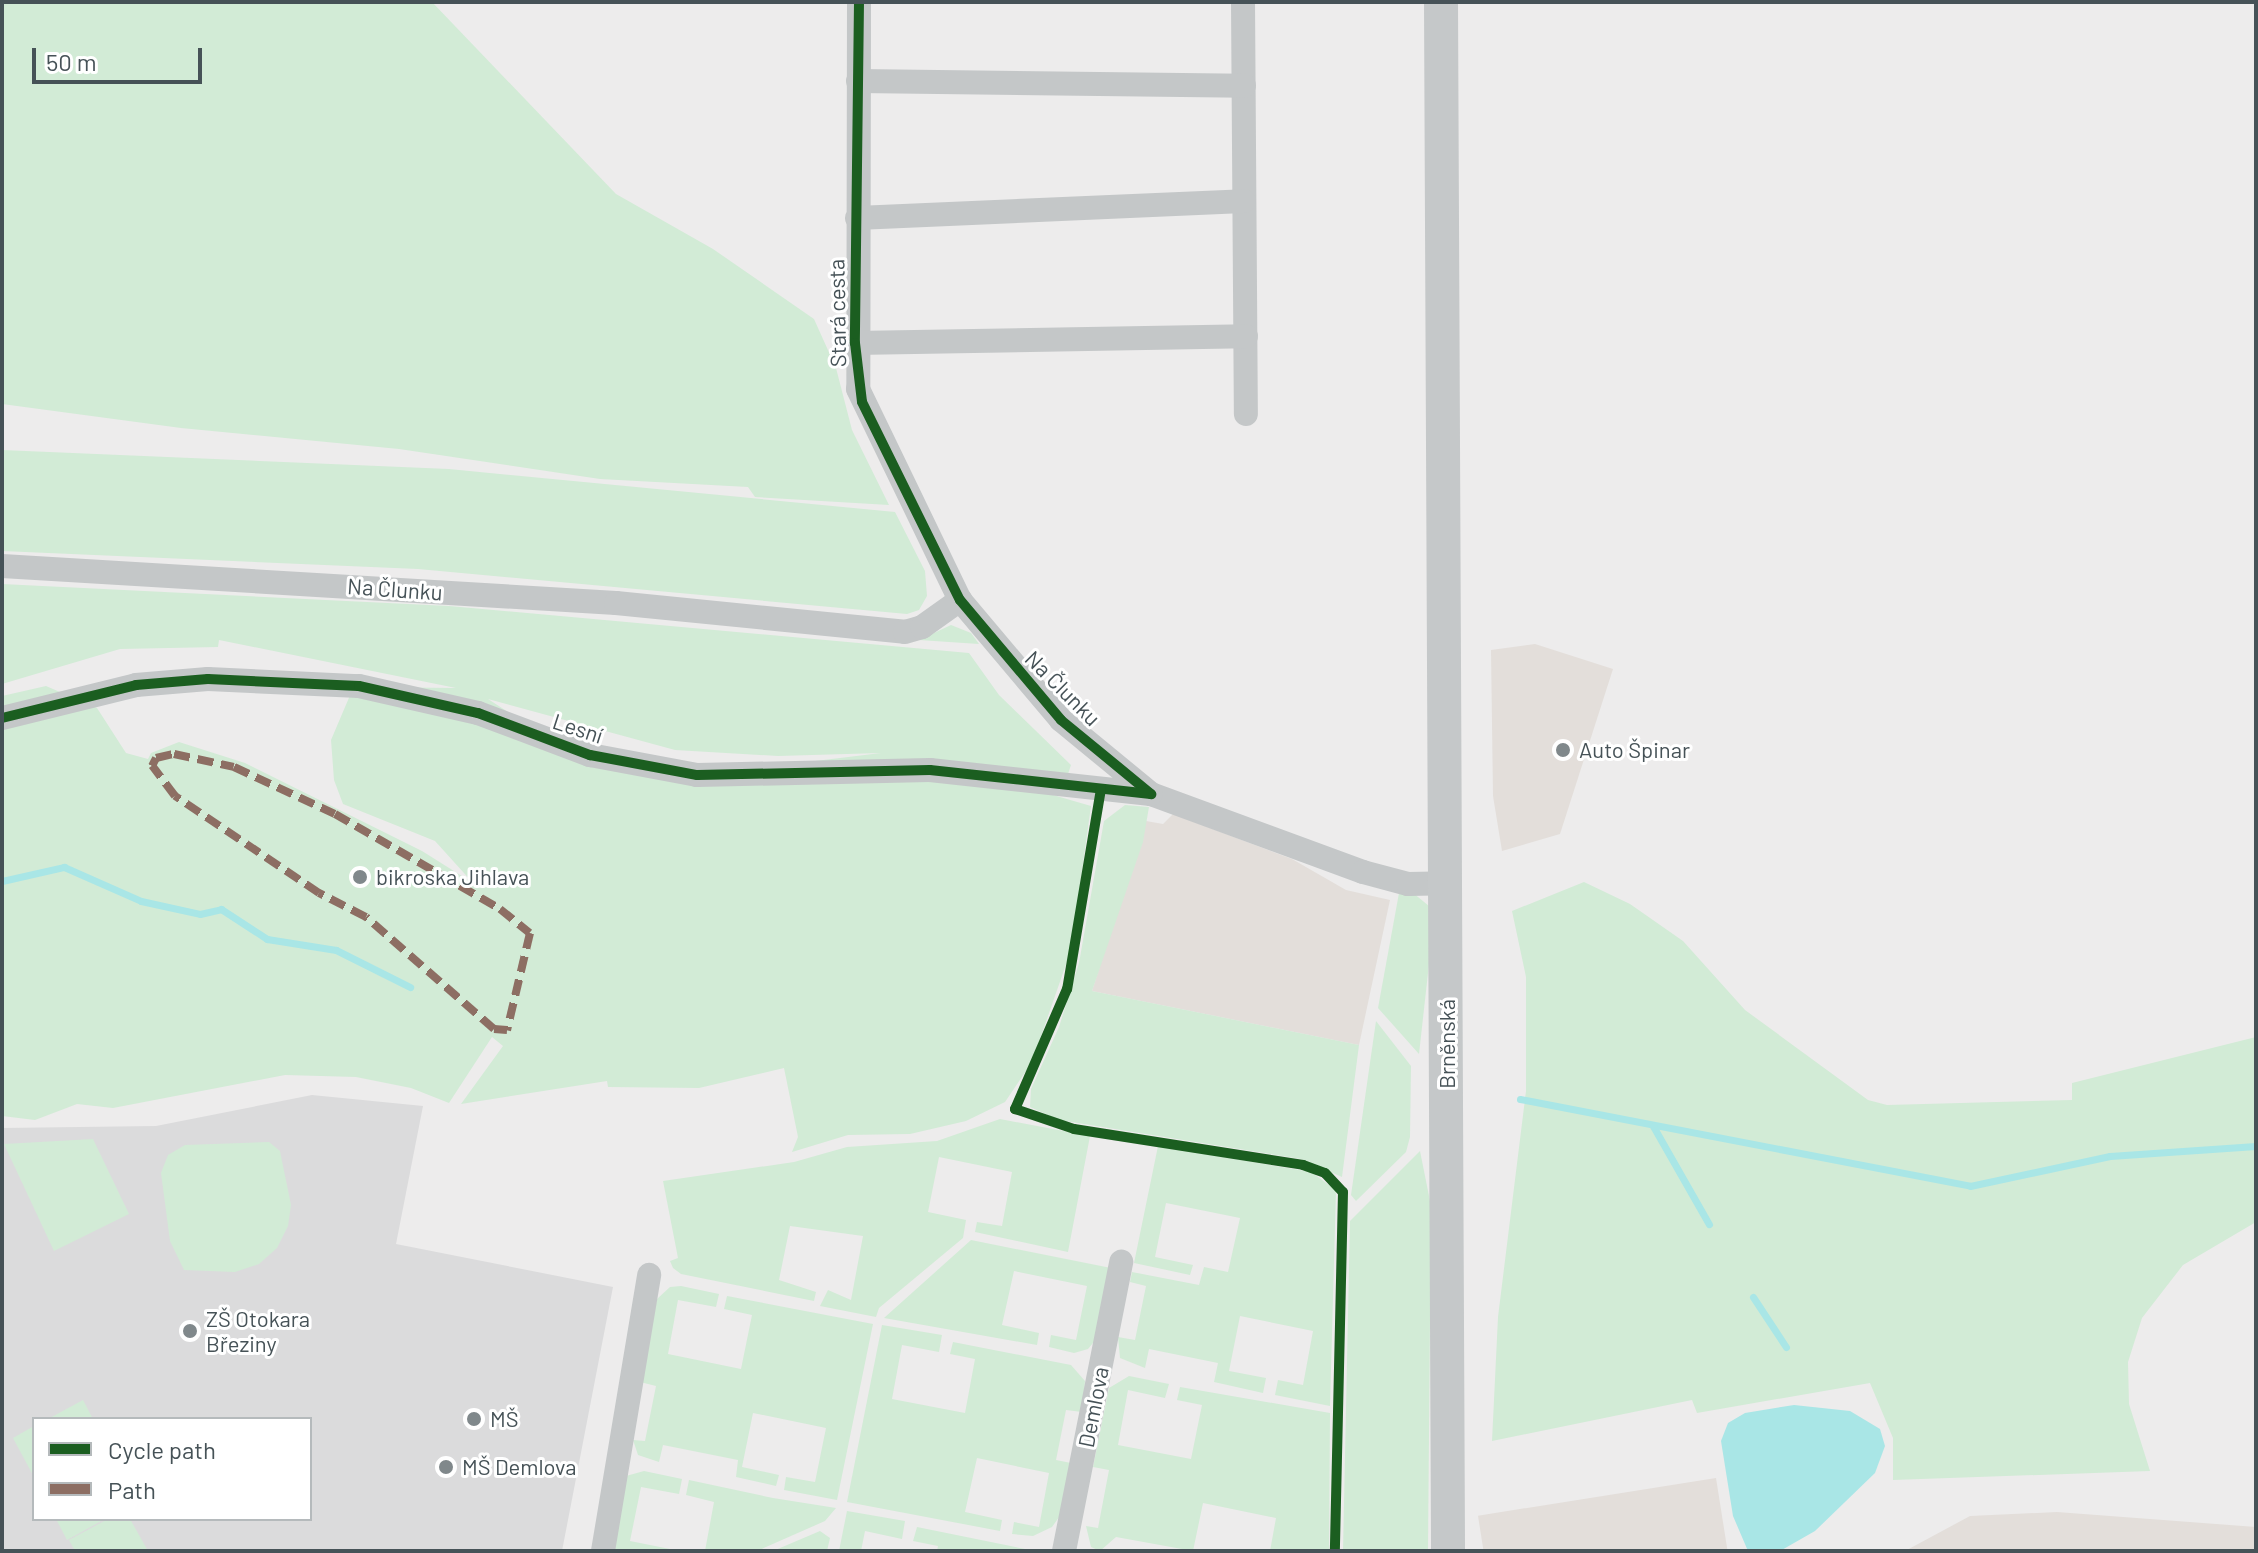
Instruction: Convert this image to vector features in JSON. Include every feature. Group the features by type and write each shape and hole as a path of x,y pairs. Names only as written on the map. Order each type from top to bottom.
{"main road":[{"name":"Brněnská","path":"1441,2 1447,537 1448,1551"}],"street":[{"name":"Stará cesta","path":"859,2 855,343 862,402 960,600"},
{"path":"1243,2 1246,414"},
{"path":"858,81 1244,86"},
{"path":"857,218 1244,201"},
{"name":"Stará cesta","path":"855,343 1246,336"},
{"name":"Na Člunku","path":"2,566 616,603 905,632 922,627 960,600 1061,720 1151,794 1363,872 1408,884 1447,883"},
{"name":"Lesní","path":"2,718 136,685 208,679 359,686 478,713 590,755 697,775 930,770 1151,794"},
{"name":"Demlova","path":"1064,1551 1121,1262"},
{"path":"603,1551 649,1275"}],"shaded area":[{"path":"1535,644 1613,669 1560,834 1502,851 1493,796 1491,650"},
{"path":"1173,814 1292,859 1346,890 1390,900 1359,1045 1092,991 1146,821 1163,824"},
{"name":"ZŠ Otokara Březiny","path":"312,1095 423,1106 396,1244 613,1287 562,1551 2,1551 2,1128 156,1126"},
{"path":"1716,1478 1728,1551 1484,1551 1478,1516"},
{"path":"2057,1512 2256,1527 2256,1551 1905,1551 1970,1516"}],"green space":[{"path":"2,2 432,2 616,194 713,249 814,319 836,368 852,430 889,505 755,497 748,487 600,479 399,449 181,428 2,404"},
{"path":"2,450 449,469 895,512 925,571 927,596 919,610 907,614 418,569 2,551"},
{"path":"2,584 449,606 969,653 999,695 1071,765 1067,777 926,758 1091,806 1071,950 1032,1062 1005,1102 966,1121 910,1134 848,1135 792,1152 798,1137 784,1068 699,1088 608,1087 607,1081 461,1104 503,1046 492,1037 449,1103 411,1088 356,1077 285,1075 113,1108 77,1104 35,1120 2,1116 2,696 46,686 97,708 126,753 148,759 151,753 179,742 245,763 422,851 473,883 435,841 343,804 334,780 331,740 351,693 363,687 456,688 219,640 218,647 120,649 2,684","holes":["488,699 675,750 778,756 881,753 766,767 613,767 542,734"]},
{"path":"951,625 971,633 979,644 919,640"},
{"path":"1125,805 1149,807 1143,842 1092,991 1359,1045 1342,1177 1301,1159 1059,1120 1030,1107 1031,1089 1059,1027 1079,963 1104,821"},
{"path":"1584,882 1630,904 1683,941 1745,1010 1868,1100 1887,1105 2072,1100 2072,1083 2256,1037 2256,1222 2183,1265 2142,1318 2128,1362 2129,1404 2150,1471 1893,1480 1893,1438 1870,1383 1697,1413 1692,1400 1492,1441 1498,1317 1526,1091 1526,977 1512,911"},
{"path":"1407,888 1429,906 1430,955 1419,1054 1378,1008 1399,893"},
{"path":"1376,1021 1411,1066 1410,1137 1406,1152 1356,1201 1351,1195"},
{"path":"1000,1119 1090,1136 1068,1252 975,1232 977,1222 1002,1226 1012,1172 939,1157 928,1212 966,1220 963,1238 879,1308 876,1317 820,1306 828,1290 851,1300 863,1236 790,1226 779,1280 816,1292 814,1301 681,1274 673,1268 670,1261 678,1258 663,1181 794,1162 847,1147 937,1141"},
{"path":"93,1139 129,1214 54,1251 4,1144"},
{"path":"269,1142 280,1151 291,1205 288,1226 277,1248 259,1264 235,1272 184,1270 170,1241 161,1173 168,1155 185,1145"},
{"path":"1158,1146 1311,1172 1336,1190 1330,1406 1275,1395 1278,1380 1303,1385 1313,1331 1240,1316 1229,1371 1266,1378 1263,1393 1214,1382 1218,1363 1149,1349 1145,1368 1120,1358 1118,1337 1135,1340 1146,1286 1130,1282 1132,1272 1199,1285 1204,1267 1228,1272 1240,1218 1166,1203 1155,1257 1193,1265 1190,1275 1134,1263"},
{"path":"1420,1151 1431,1206 1428,1551 1343,1551 1350,1221"},
{"path":"971,1240 1111,1268 1097,1338 1088,1349 1074,1353 1049,1347 1051,1335 1076,1340 1087,1286 1014,1271 1002,1325 1039,1333 1037,1345 884,1318"},
{"path":"681,1286 719,1294 716,1307 678,1300 668,1354 741,1369 752,1315 724,1309 727,1296 873,1324 837,1500 784,1490 786,1477 815,1482 826,1428 753,1413 742,1467 779,1475 776,1486 736,1477 738,1460 663,1445 659,1462 638,1455 633,1440 645,1441 656,1386 640,1382 657,1299 670,1287"},
{"path":"882,1325 942,1335 939,1352 902,1345 892,1399 965,1413 975,1359 950,1354 953,1342 1071,1365 1085,1381 1082,1412 1066,1410 1056,1460 1071,1463 1062,1513 1052,1527 1033,1536 1012,1534 1014,1522 1039,1527 1049,1473 977,1458 965,1512 1002,1520 1000,1531 847,1502"},
{"path":"1129,1376 1169,1384 1165,1398 1128,1390 1118,1445 1191,1459 1202,1405 1177,1400 1180,1387 1330,1413 1329,1551 1270,1551 1276,1518 1203,1503 1193,1551 1116,1537 1100,1551 1091,1547 1086,1526 1098,1528 1109,1470 1093,1467 1109,1388"},
{"path":"83,1400 92,1417 52,1417"},
{"path":"32,1427 32,1473 13,1438"},
{"path":"644,1471 682,1479 679,1494 641,1487 630,1541 680,1551 606,1551 626,1476"},
{"path":"689,1480 836,1508 825,1521 757,1551 705,1551 714,1502 686,1495"},
{"path":"847,1511 905,1521 902,1539 865,1531 861,1551 839,1551"},
{"path":"57,1521 101,1521 67,1540"},
{"path":"104,1521 131,1521 148,1551 75,1551 69,1540"},
{"path":"917,1527 1029,1551 937,1551 938,1546 913,1541"},
{"path":"820,1531 830,1538 827,1551 773,1551"}],"water":[{"path":"1794,1405 1850,1411 1880,1429 1885,1446 1875,1473 1815,1531 1780,1551 1748,1551 1733,1516 1721,1441 1728,1423 1745,1413"}],"waterway":[{"path":"2,881 64,867 141,901 200,914 221,909 267,939 336,950 410,987"},
{"path":"1520,1099 1970,1186 2110,1156 2256,1146"},
{"path":"1653,1126 1709,1224"},
{"path":"1753,1297 1786,1347"}],"marked path":[{"path":"174,754 234,767 335,814 500,909 530,933 507,1030 494,1029 366,917 319,893 175,796 152,766 156,758 174,754"}],"cycle path":[{"path":"859,2 855,343 862,402 960,600 1061,720 1151,794"},
{"path":"2,718 136,685 208,679 359,686 478,713 590,755 697,775 930,770 1151,794"},
{"path":"1101,789 1067,989 1015,1109 1074,1129 1303,1165 1325,1173 1343,1192 1335,1551"}],"place":[{"name":"Auto Špinar","path":"1563,750"},
{"name":"bikroska Jihlava","path":"360,877"},
{"name":"ZŠ Otokara Březiny","path":"190,1331"},
{"name":"MŠ","path":"474,1419"},
{"name":"MŠ Demlova","path":"446,1467"}]}
